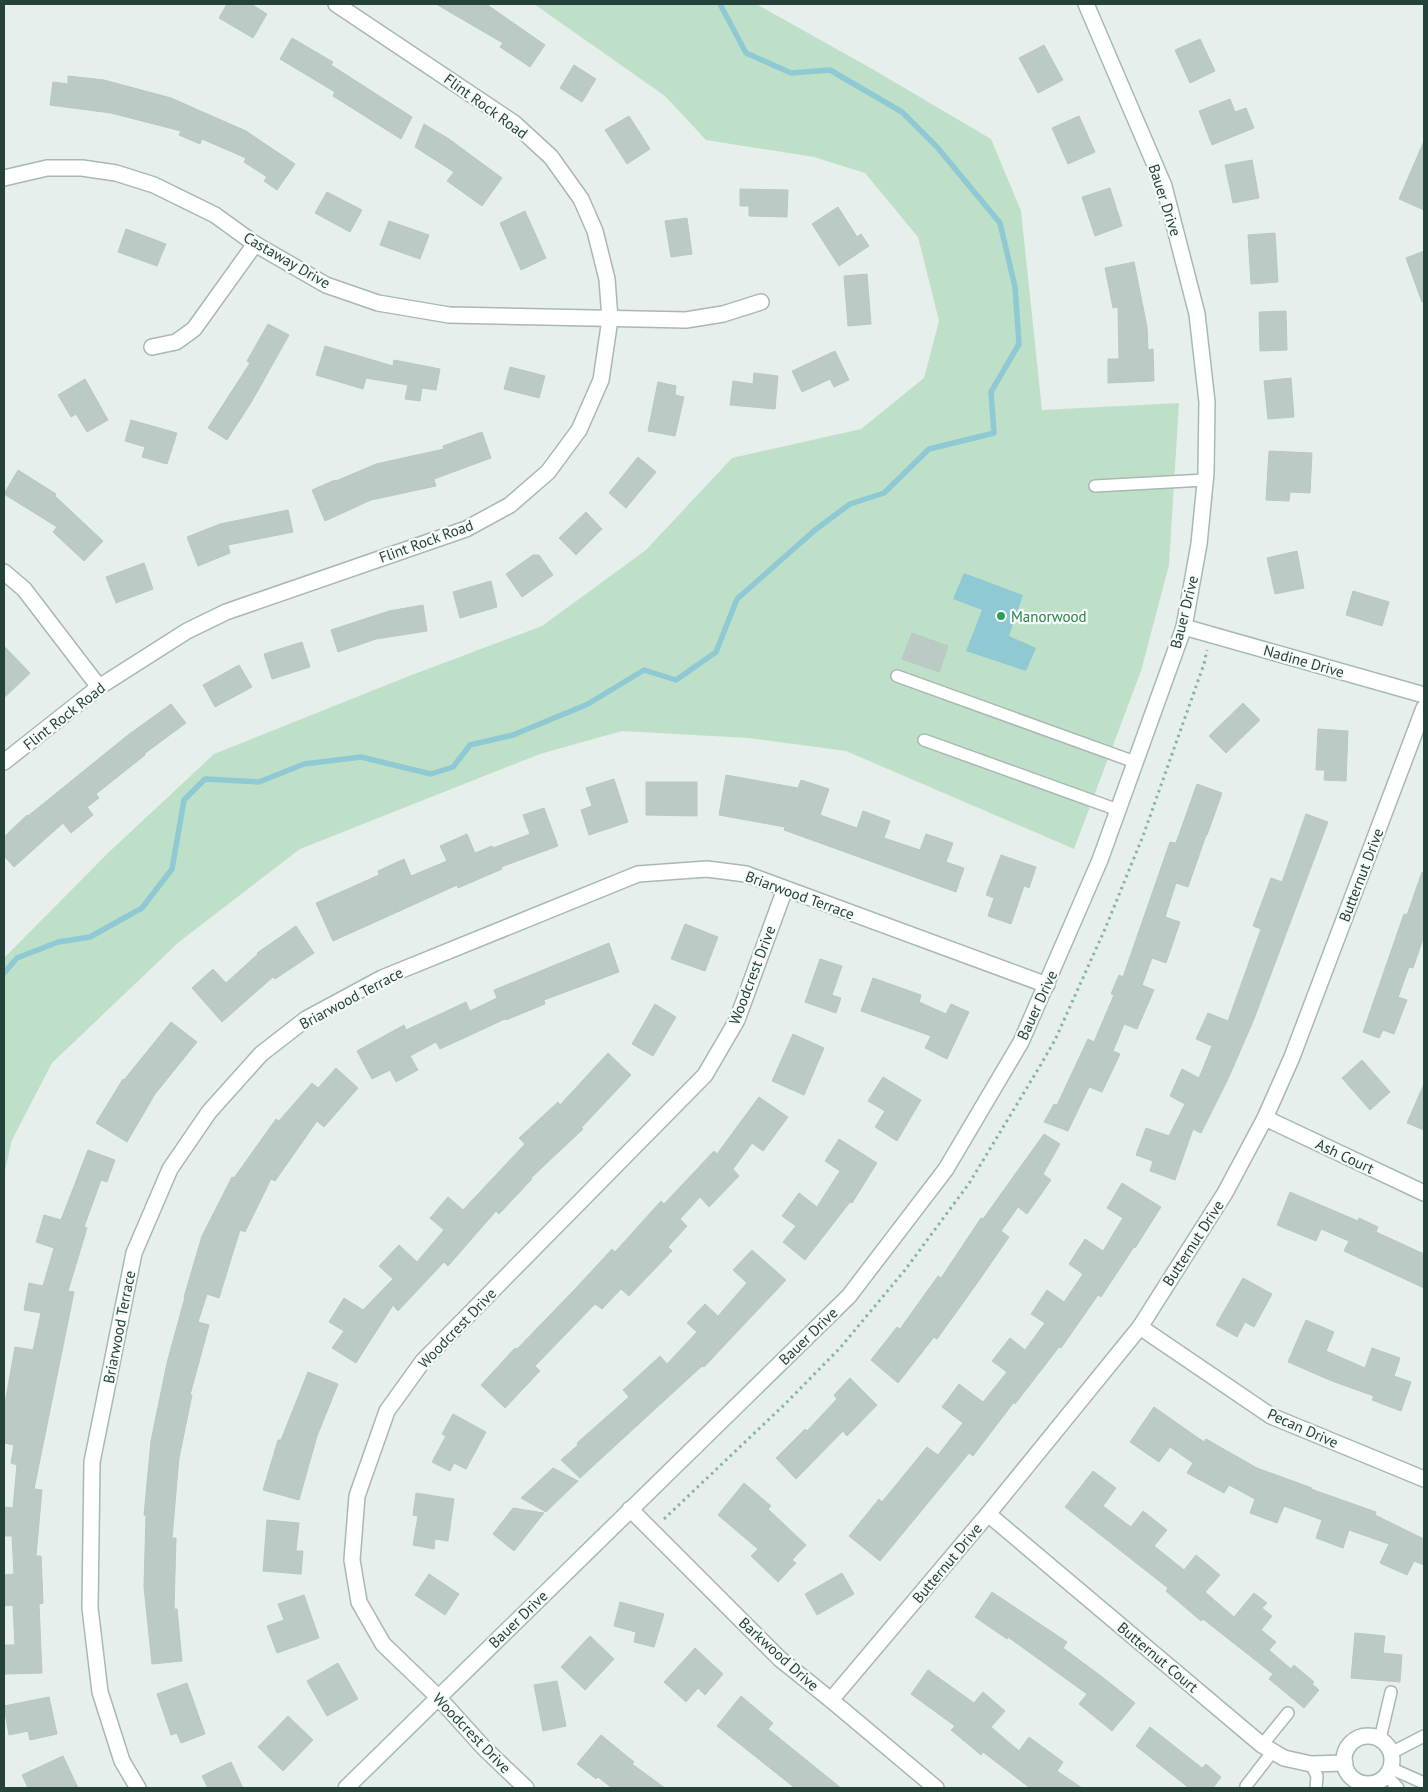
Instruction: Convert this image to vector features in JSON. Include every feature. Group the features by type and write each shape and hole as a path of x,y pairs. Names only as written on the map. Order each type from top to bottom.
{"street":[{"name":"Flint Rock Road","path":"4,762 99,687 187,631 226,612 466,529 510,505 548,472 579,430 601,380 610,319 608,279 595,231 581,199 551,157 514,123 336,4"},
{"name":"Bauer Drive","path":"346,1788 849,1296 946,1169 1021,1042 1100,860 1184,627 1199,544 1205,480 1207,402 1197,314 1164,186 1086,4"},
{"name":"Castaway Drive","path":"4,178 47,168 82,168 116,173 154,185 215,215 254,244 326,285 378,303 449,315 686,320 723,314 761,302"},
{"path":"152,347 176,342 194,329 254,244"},
{"path":"4,572 24,589 99,687"},
{"name":"Nadine Drive","path":"1184,627 1424,695"},
{"name":"Butternut Drive","path":"831,1700 988,1514 1140,1327 1225,1192 1265,1118 1292,1057 1424,708"},
{"name":"Briarwood Terrace","path":"138,1788 122,1761 100,1692 90,1608 92,1462 134,1253 170,1169 209,1112 261,1054 306,1019 382,978 638,874 707,869 746,874 1047,985"},
{"name":"Woodcrest Drive","path":"526,1788 484,1748 438,1697 383,1644 359,1602 352,1560 357,1496 387,1411 423,1361 705,1075 737,1020 785,889"},
{"name":"Ash Court","path":"1265,1118 1424,1193"},
{"name":"Pecan Drive","path":"1140,1327 1271,1416 1424,1479"},
{"name":"Barkwood Drive","path":"630,1509 780,1659 936,1788"},
{"name":"Butternut Court","path":"988,1514 1268,1748 1284,1758 1311,1764 1344,1763"},
{"path":"1363,1736 1372,1736 1380,1739 1391,1752 1392,1760 1388,1772 1372,1786 1352,1777 1344,1763 1348,1746 1363,1736"}],"lane":[{"path":"1095,486 1205,480"},
{"path":"898,676 1135,762"},
{"path":"924,740 1118,810"},
{"path":"1380,1739 1391,1692"},
{"path":"1246,1786 1288,1714"},
{"path":"1391,1752 1424,1736"},
{"path":"1311,1764 1317,1776 1316,1788"},
{"path":"1388,1772 1424,1783"},
{"path":"1388,1772 1398,1788"}],"green space":[{"path":"534,4 756,4 874,70 991,139 1021,211 1042,410 1179,403 1169,565 1141,671 1074,849 846,751 748,738 622,731 540,754 300,849 179,942 52,1063 12,1140 4,1175 4,958 108,853 214,754 409,676 542,626 646,550 732,458 861,429 924,378 939,321 918,237 865,173 814,157 706,140 665,96"}],"water":[{"path":"964,573 1023,595 1009,636 1036,648 1026,671 966,651 982,610 953,599"}],"building":[{"path":"227,4 251,4 267,14 253,38 219,18"},
{"path":"436,4 486,4 545,45 530,67 500,47 503,43"},
{"path":"292,38 333,62 331,65 412,117 401,139 333,96 335,92 280,59"},
{"path":"1200,39 1215,71 1190,83 1175,50"},
{"path":"1044,45 1063,80 1038,93 1019,58"},
{"path":"574,65 596,79 582,102 560,88"},
{"path":"68,76 104,80 171,98 246,131 295,164 277,190 264,181 267,177 244,162 246,158 202,139 200,144 179,135 181,131 111,113 50,105 53,82 68,84"},
{"path":"1230,99 1235,112 1246,108 1254,128 1212,145 1199,111"},
{"path":"629,116 650,149 627,164 605,130"},
{"path":"1079,116 1095,152 1068,164 1052,128"},
{"path":"424,124 449,139 502,178 482,206 447,181 454,172 415,147"},
{"path":"1424,141 1424,210 1399,199"},
{"path":"1252,160 1259,198 1233,203 1225,165"},
{"path":"1110,188 1122,226 1095,236 1082,197"},
{"path":"740,189 788,190 787,217 749,216 749,206 740,206"},
{"path":"327,192 362,210 350,232 315,213"},
{"path":"838,207 857,237 861,234 869,246 839,266 812,224"},
{"path":"525,211 546,258 521,270 500,223"},
{"path":"687,218 692,254 671,257 665,221"},
{"path":"389,221 429,235 420,259 380,245"},
{"path":"126,229 166,244 157,266 118,252"},
{"path":"1275,233 1278,282 1251,284 1248,235"},
{"path":"1424,251 1424,301 1422,302 1406,258"},
{"path":"1134,262 1147,327 1148,350 1153,349 1154,381 1108,383 1108,359 1119,359 1118,307 1113,308 1105,268"},
{"path":"867,274 871,324 848,326 844,276"},
{"path":"1286,311 1287,350 1260,351 1259,312"},
{"path":"268,324 289,335 252,401 227,440 208,428 250,363 247,361"},
{"path":"325,346 393,366 394,360 440,369 436,390 422,388 420,401 405,399 408,385 366,378 363,389 316,375"},
{"path":"835,351 849,380 834,387 830,379 802,392 792,371"},
{"path":"510,367 545,376 539,398 504,389"},
{"path":"754,373 778,376 775,409 730,405 733,381 753,384"},
{"path":"1291,378 1294,417 1268,419 1264,381"},
{"path":"85,379 108,420 87,432 76,414 71,417 58,395"},
{"path":"658,382 676,386 675,395 684,397 675,436 648,431"},
{"path":"131,420 177,433 167,464 142,457 145,447 125,441"},
{"path":"482,432 491,458 434,479 436,486 371,500 325,521 312,490 376,464 444,449 443,446"},
{"path":"1269,451 1312,453 1310,493 1290,492 1289,501 1266,500"},
{"path":"638,457 656,472 626,508 609,493"},
{"path":"18,470 56,494 55,496 103,541 84,561 53,532 57,527 4,494"},
{"path":"288,510 293,532 228,545 230,553 198,566 187,537 220,524"},
{"path":"586,512 602,529 576,555 559,538"},
{"path":"1297,551 1304,588 1275,594 1267,558"},
{"path":"533,555 539,555 553,575 522,597 506,574"},
{"path":"144,563 153,589 116,603 106,577"},
{"path":"491,581 497,607 460,618 453,592"},
{"path":"1353,591 1389,602 1382,626 1346,615"},
{"path":"423,605 427,631 376,639 338,652 331,630 389,611"},
{"path":"912,633 948,646 939,672 902,659"},
{"path":"302,642 310,667 272,679 264,654"},
{"path":"4,646 30,673 4,698"},
{"path":"239,665 252,687 215,707 203,685"},
{"path":"1243,703 1260,720 1226,753 1209,736"},
{"path":"171,704 186,723 144,754 96,794 99,798 87,807 93,815 71,833 63,823 14,867 4,856 4,837 27,815 128,735"},
{"path":"1318,729 1348,731 1346,781 1324,780 1325,770 1316,770"},
{"path":"726,775 798,788 801,780 829,789 820,815 857,828 863,811 890,821 884,838 920,850 926,834 953,843 946,862 964,868 956,892 784,830 785,827 719,815"},
{"path":"614,779 628,822 589,835 581,810 592,806 586,788"},
{"path":"646,782 697,782 697,816 646,815"},
{"path":"1197,784 1222,793 1188,887 1176,883 1165,917 1180,922 1166,963 1152,958 1142,985 1154,990 1137,1029 1124,1024 1113,1051 1120,1054 1102,1092 1089,1087 1068,1131 1044,1122 1054,1104 1057,1105 1088,1039 1094,1042 1114,995 1111,994 1119,975 1123,977 1170,842 1176,843"},
{"path":"544,808 558,846 501,867 502,869 458,888 457,885 333,941 316,903 379,875 378,871 404,859 411,876 447,861 440,846 467,834 475,853 530,834 523,815"},
{"path":"1306,814 1328,822 1254,1019 1228,1079 1201,1133 1193,1129 1175,1180 1150,1171 1153,1161 1136,1155 1146,1128 1169,1136 1185,1104 1170,1096 1182,1069 1199,1078 1212,1046 1196,1039 1208,1013 1228,1021 1261,929 1253,926 1271,878 1282,882"},
{"path":"1001,855 1036,867 1029,888 1024,886 1011,924 988,916 994,898 986,895"},
{"path":"1422,872 1424,873 1424,936 1413,968 1409,967 1398,997 1407,1000 1394,1034 1383,1030 1379,1038 1363,1032 1404,914 1407,915"},
{"path":"685,924 718,937 705,971 671,959"},
{"path":"296,926 314,953 275,979 273,977 222,1022 192,988 213,969 226,983 257,953"},
{"path":"609,943 619,972 544,1000 545,1004 505,1019 440,1049 436,1042 410,1056 418,1070 396,1082 390,1070 372,1079 357,1051 404,1025 406,1030 466,1002 470,1011 497,998 494,990"},
{"path":"820,959 842,966 832,995 841,998 836,1013 805,1002"},
{"path":"873,978 921,995 919,1002 946,1014 951,1004 969,1012 947,1059 925,1048 931,1036 861,1011"},
{"path":"655,1004 676,1017 653,1056 632,1044"},
{"path":"171,1022 197,1042 155,1094 127,1142 96,1123 123,1079"},
{"path":"793,1034 824,1048 804,1095 772,1081"},
{"path":"608,1053 631,1075 581,1128 583,1129 531,1178 499,1214 496,1211 448,1266 444,1262 398,1311 393,1305 356,1363 332,1348 344,1331 329,1322 344,1298 363,1310 393,1279 379,1266 399,1245 417,1262 444,1230 430,1218 448,1197 463,1210 525,1144 519,1138 558,1102 560,1105"},
{"path":"1362,1060 1390,1092 1370,1110 1342,1078"},
{"path":"336,1068 358,1088 324,1127 317,1121 275,1181 271,1179 245,1232 240,1230 219,1298 207,1294 198,1322 209,1325 190,1395 192,1395 179,1458 172,1538 176,1538 174,1609 177,1609 182,1661 152,1664 144,1587 146,1515 144,1515 151,1441 167,1363 202,1236 232,1177 234,1178 276,1119 279,1121 312,1083 318,1088"},
{"path":"883,1077 921,1100 897,1141 875,1127 885,1111 868,1101"},
{"path":"1424,1084 1424,1130 1407,1123"},
{"path":"759,1097 788,1117 763,1151 752,1143 733,1169 739,1176 709,1207 700,1197 680,1219 687,1226 668,1247 672,1251 629,1296 621,1289 602,1309 595,1304 535,1366 540,1371 505,1408 481,1385 612,1249 615,1252 661,1201 664,1204 714,1151 717,1154"},
{"path":"1044,1134 1060,1144 1043,1174 1051,1180 1027,1214 1018,1207 1001,1231 1009,1237 937,1339 934,1337 898,1383 871,1360 897,1327 900,1329 938,1276 941,1278 981,1218 983,1219"},
{"path":"839,1139 877,1163 852,1203 850,1202 805,1260 783,1242 796,1226 782,1216 799,1193 817,1207 840,1171 825,1161"},
{"path":"88,1150 115,1160 107,1182 101,1180 84,1227 87,1228 68,1291 74,1292 34,1489 42,1490 36,1556 41,1556 43,1603 39,1604 42,1673 4,1674 4,1645 15,1645 13,1605 4,1606 4,1575 14,1574 12,1536 4,1536 4,1507 13,1508 17,1465 11,1463 14,1445 4,1443 4,1409 15,1347 33,1350 41,1313 24,1310 29,1283 43,1286 54,1248 36,1242 44,1215 61,1220"},
{"path":"1122,1183 1161,1207 1135,1248 1101,1297 1098,1295 1061,1348 1059,1347 1015,1404 1014,1402 973,1456 969,1453 880,1561 849,1536 879,1499 882,1502 927,1447 938,1455 963,1423 942,1407 959,1384 983,1402 1007,1372 992,1361 1010,1338 1025,1350 1045,1323 1031,1314 1047,1290 1064,1302 1083,1274 1069,1264 1085,1239 1103,1251 1123,1218 1107,1208"},
{"path":"1290,1192 1358,1221 1359,1218 1378,1227 1376,1232 1424,1254 1424,1288 1344,1251 1349,1241 1321,1229 1316,1241 1277,1225"},
{"path":"752,1250 786,1280 704,1367 702,1366 580,1478 561,1460 578,1445 577,1443 629,1397 623,1390 660,1356 667,1364 697,1332 687,1323 705,1304 718,1316 747,1283 733,1270"},
{"path":"1243,1278 1272,1294 1254,1327 1245,1322 1237,1337 1216,1325"},
{"path":"1306,1320 1334,1332 1326,1351 1365,1368 1372,1348 1400,1358 1394,1376 1411,1382 1401,1411 1372,1400 1374,1396 1288,1362"},
{"path":"308,1372 338,1384 317,1436 299,1500 263,1490 278,1440 281,1440"},
{"path":"850,1378 877,1405 847,1436 843,1431 796,1479 776,1458 805,1429 807,1431 837,1399 834,1395"},
{"path":"1154,1407 1204,1442 1206,1439 1257,1468 1376,1512 1375,1515 1424,1539 1424,1565 1414,1561 1407,1575 1380,1563 1389,1544 1349,1530 1343,1548 1316,1538 1322,1520 1284,1506 1277,1523 1250,1513 1255,1499 1229,1485 1224,1493 1187,1473 1193,1463 1170,1447 1159,1462 1130,1442"},
{"path":"453,1414 486,1432 466,1469 454,1463 450,1471 432,1462 446,1436 442,1434"},
{"path":"553,1468 578,1481 546,1512 521,1498"},
{"path":"1093,1471 1116,1488 1103,1506 1131,1527 1143,1511 1167,1530 1154,1546 1184,1570 1196,1555 1220,1575 1205,1592 1234,1617 1254,1593 1267,1603 1262,1608 1272,1616 1261,1630 1276,1642 1269,1650 1291,1669 1294,1665 1314,1682 1312,1684 1319,1690 1304,1708 1269,1679 1273,1674 1203,1619 1201,1621 1166,1591 1168,1588 1065,1507"},
{"path":"744,1483 771,1506 768,1509 806,1545 792,1560 796,1563 778,1582 751,1556 758,1549 718,1515"},
{"path":"416,1493 454,1499 448,1541 435,1539 434,1549 413,1545 418,1516 413,1515"},
{"path":"513,1508 544,1513 514,1551 493,1534"},
{"path":"267,1520 299,1523 296,1551 303,1551 301,1574 263,1571"},
{"path":"842,1573 854,1594 817,1615 805,1594"},
{"path":"429,1574 459,1594 445,1615 415,1595"},
{"path":"992,1592 1067,1642 1063,1648 1135,1703 1112,1731 1079,1704 1087,1694 1008,1637 1007,1639 975,1617"},
{"path":"304,1595 319,1638 277,1653 267,1626 284,1620 278,1604"},
{"path":"620,1602 664,1614 654,1647 634,1642 636,1632 614,1626"},
{"path":"1355,1633 1385,1636 1383,1653 1402,1655 1400,1682 1351,1678"},
{"path":"590,1636 614,1659 585,1690 561,1667"},
{"path":"695,1648 723,1674 705,1695 698,1688 686,1702 664,1682"},
{"path":"338,1663 358,1699 327,1716 307,1681"},
{"path":"928,1670 974,1703 983,1692 1005,1711 991,1727 1019,1751 1029,1737 1063,1762 1057,1771 1082,1788 1030,1788 983,1752 981,1755 951,1730 955,1726 911,1694"},
{"path":"557,1681 566,1726 543,1731 534,1685"},
{"path":"187,1683 205,1734 181,1743 177,1733 171,1735 157,1694"},
{"path":"741,1696 773,1723 768,1729 841,1788 795,1788 717,1726"},
{"path":"49,1697 57,1734 30,1740 28,1731 9,1735 4,1706"},
{"path":"288,1716 313,1740 283,1771 258,1747"},
{"path":"1150,1727 1202,1768 1206,1764 1221,1777 1213,1788 1189,1788 1136,1746"},
{"path":"601,1735 634,1762 632,1764 665,1788 612,1788 598,1777 596,1779 577,1764"},
{"path":"63,1756 78,1788 28,1788 22,1775"},
{"path":"231,1762 243,1788 208,1788 202,1776"}],"waterway":[{"path":"4,973 17,958 58,942 90,937 142,908 172,869 184,800 205,779 259,782 304,764 361,757 431,774 453,767 470,745 513,735 588,704 644,670 676,680 716,652 737,599 815,530 850,504 884,493 929,449 994,433 991,392 1019,344 1015,287 1000,223 937,147 902,112 830,70 791,73 746,53 720,4"}],"place":[{"name":"Manorwood","path":"1001,616"}]}
